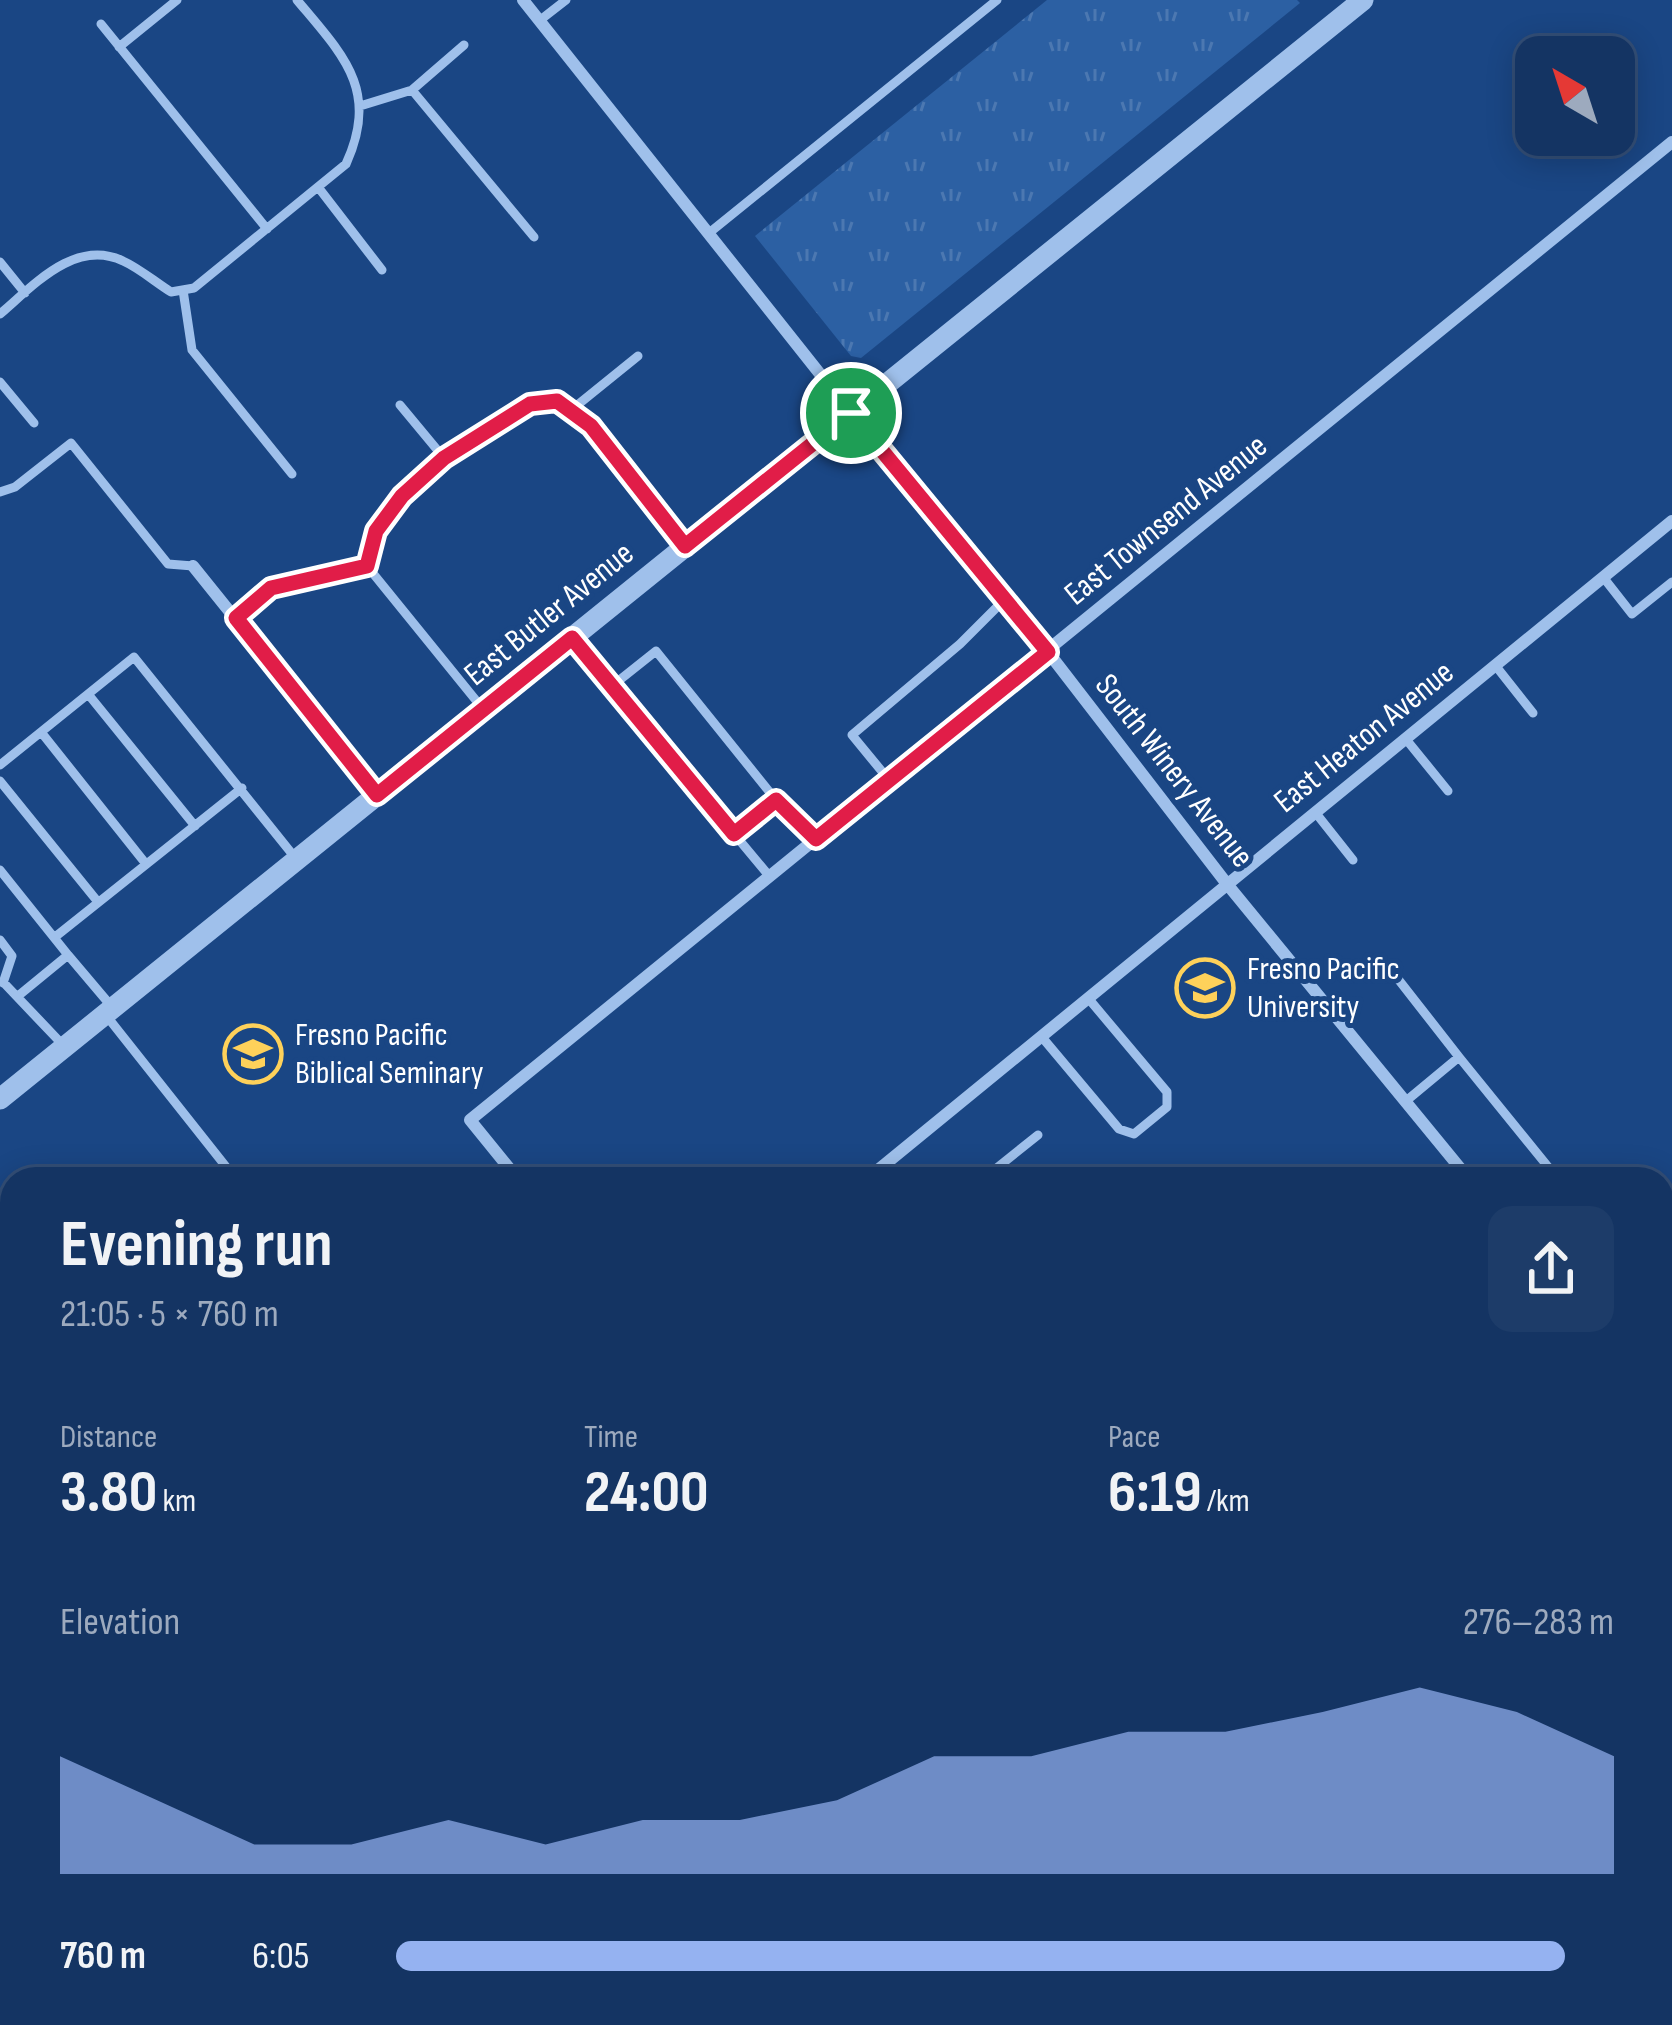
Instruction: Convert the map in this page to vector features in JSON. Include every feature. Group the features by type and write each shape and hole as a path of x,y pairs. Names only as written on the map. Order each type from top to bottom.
{"street":[{"name":"South Winery Avenue","path":"523,0 1048,652 1227,884 1459,1167"},
{"name":"East Butler Avenue","path":"0,1099 1364,0"},
{"name":"East Townsend Avenue","path":"508,1167 470,1120 1672,142"},
{"name":"East Heaton Avenue","path":"882,1167 1672,521"},
{"path":"193,566 377,795"}],"lane":[{"path":"119,47 177,0"},
{"path":"0,314 76,258 121,259 171,292 194,288 346,164 359,136 360,94 346,59 301,5 317,0"},
{"path":"539,21 566,0"},
{"path":"709,233 998,0"},
{"path":"101,24 266,229"},
{"path":"360,106 412,90 464,45"},
{"path":"412,90 535,237"},
{"path":"318,187 382,270"},
{"path":"0,262 25,293"},
{"path":"183,290 192,350 292,474"},
{"path":"570,411 638,356"},
{"path":"0,382 34,423"},
{"path":"367,566 376,531 402,496 444,458 530,404 557,401 591,426 685,546"},
{"path":"400,405 444,458"},
{"path":"0,492 15,488 71,443 168,564 193,566"},
{"path":"236,618 271,588 367,566"},
{"path":"367,566 483,709"},
{"path":"1603,578 1632,614 1672,582"},
{"path":"889,780 852,735 960,644 1005,599"},
{"path":"572,638 770,877"},
{"path":"611,686 656,651 776,800 816,839"},
{"path":"0,765 134,657 297,860"},
{"path":"1495,665 1533,713"},
{"path":"88,694 195,826"},
{"path":"41,732 146,864"},
{"path":"1406,738 1448,791"},
{"path":"0,781 98,902"},
{"path":"55,937 242,788"},
{"path":"734,834 776,800"},
{"path":"1315,812 1354,860"},
{"path":"0,870 226,1167"},
{"path":"0,940 11,956 2,984 64,1046"},
{"path":"18,996 68,955"},
{"path":"1398,979 1548,1167"},
{"path":"1041,1036 1119,1130 1134,1134 1167,1107 1167,1092 1088,998"},
{"path":"1406,1101 1460,1058"},
{"path":"998,1167 1038,1135"},
{"path":"888,1162 892,1167"}],"green space":[{"path":"1047,0 1300,3 861,358 851,356 755,236"}],"place":[{"name":"Fresno Pacific University","path":"1205,988"},
{"name":"Fresno Pacific Biblical Seminary","path":"253,1054"}],"route":[{"path":"557,401 591,426 685,546 851,413 1048,652 816,839 776,800 734,834 572,638 377,795 236,618 271,588 367,566 376,531 402,496 444,458 530,404 557,401"}]}
